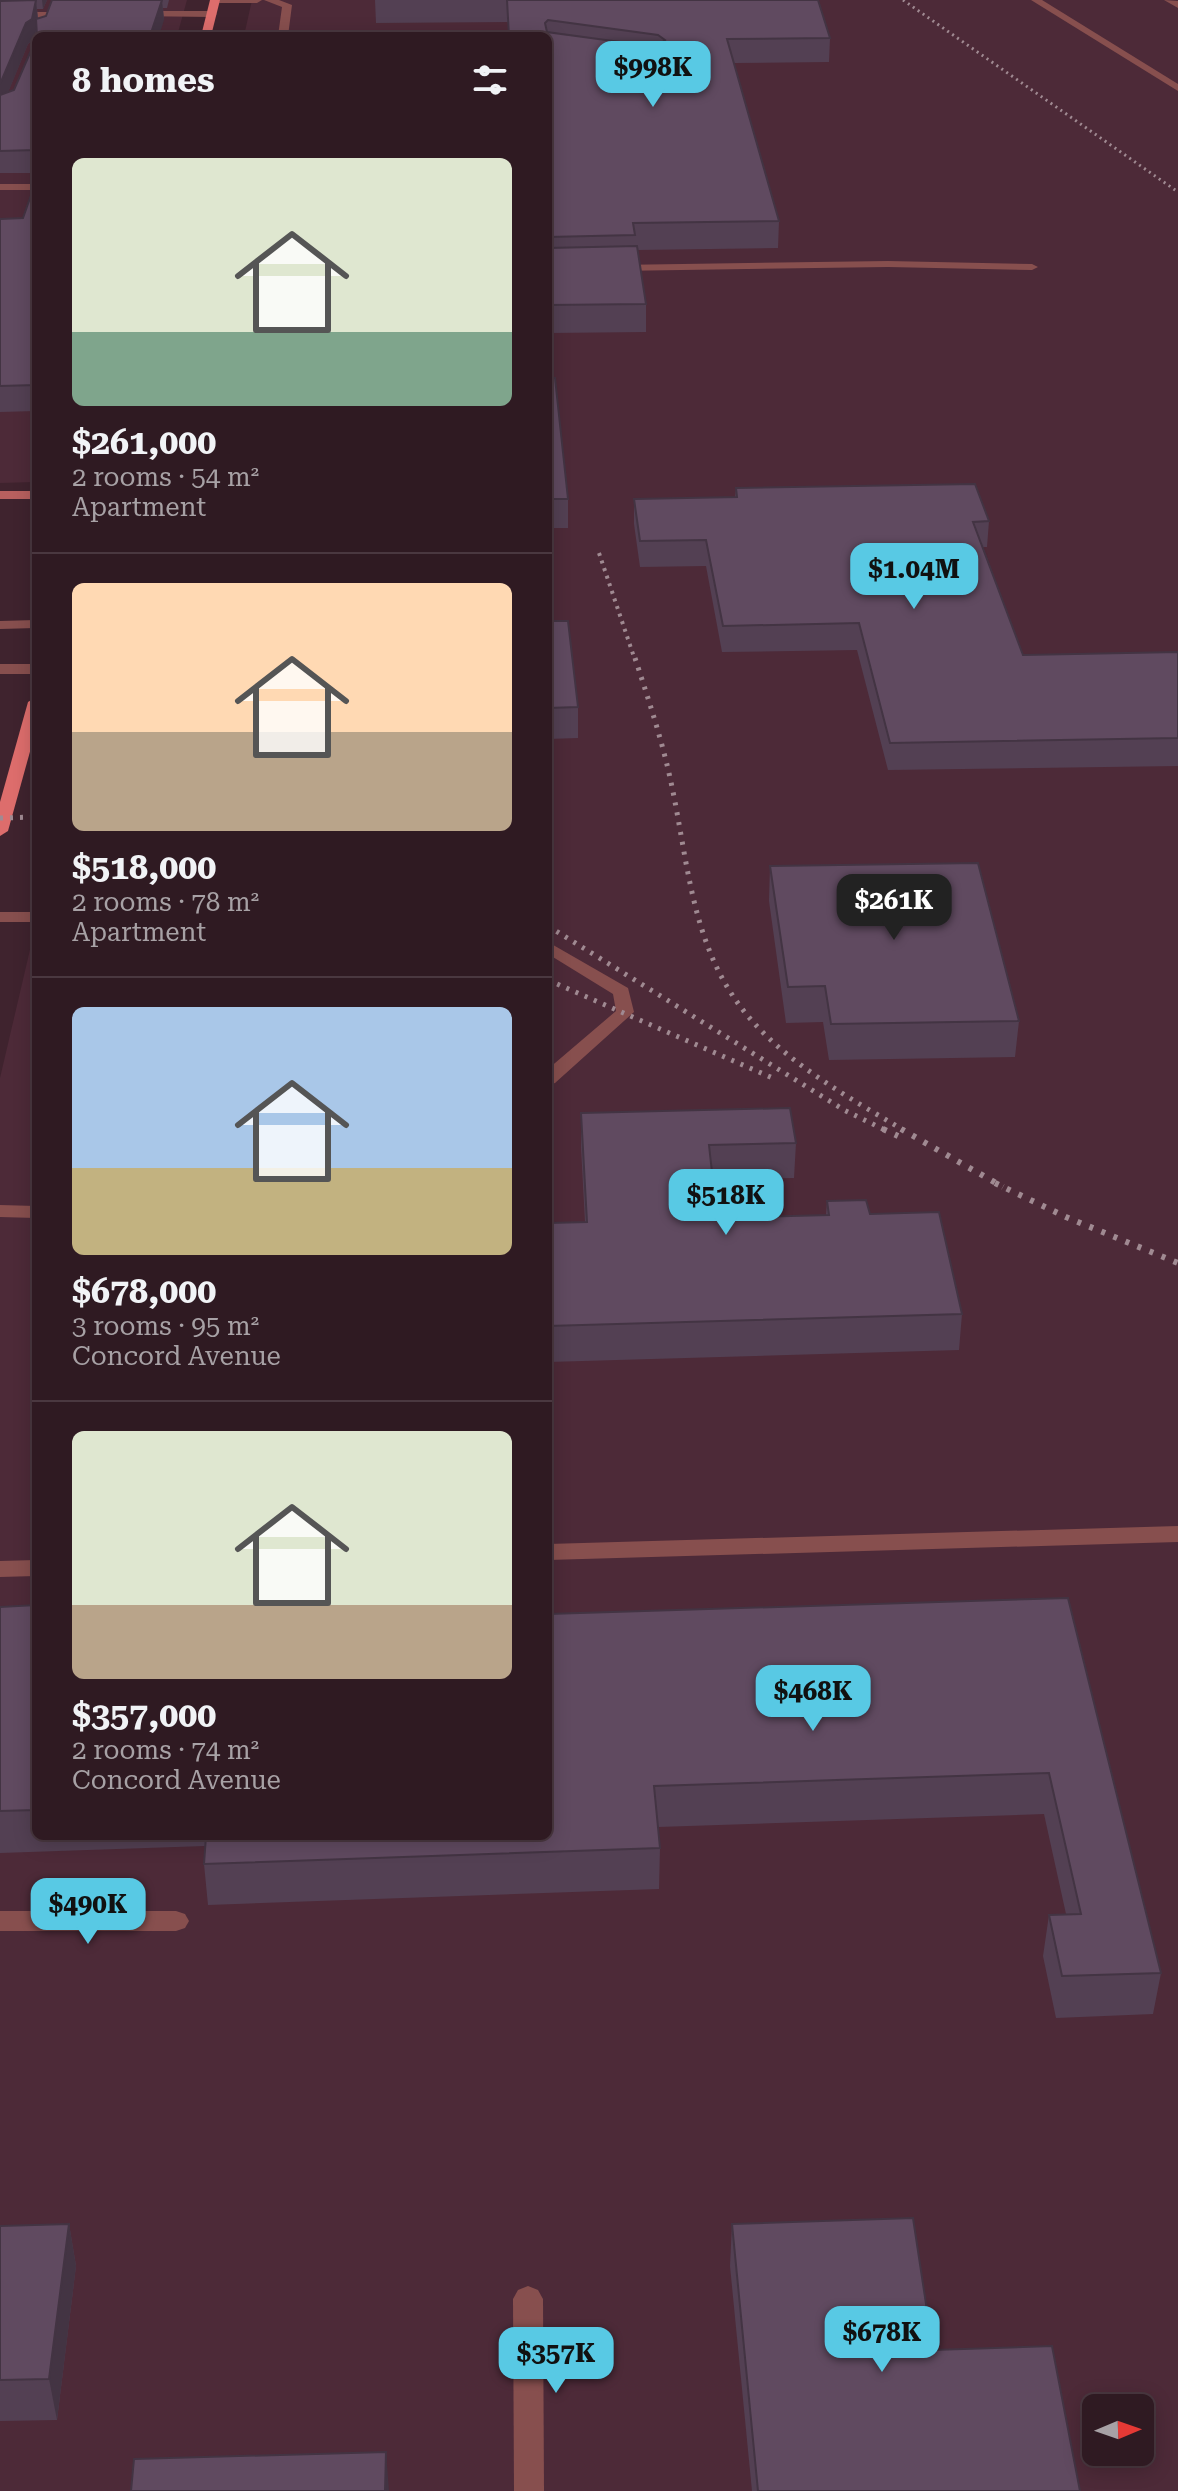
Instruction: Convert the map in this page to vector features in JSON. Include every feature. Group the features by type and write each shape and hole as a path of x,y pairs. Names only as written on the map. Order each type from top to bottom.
{"main road":[{"path":"207,32 215,0"},
{"path":"0,831 6,789 32,714"}],"street":[{"path":"46,20 54,0"},
{"path":"215,0 257,0"},
{"path":"269,0 287,5 284,32"},
{"path":"1036,0 1178,88"},
{"path":"1169,0 1178,5"},
{"path":"128,15 212,14"},
{"path":"0,15 46,20 80,15"},
{"path":"0,187 32,187"},
{"path":"607,268 888,264 1032,267"},
{"path":"0,495 32,495"},
{"path":"0,625 32,624"},
{"path":"0,669 32,669"},
{"path":"0,917 32,917"},
{"path":"552,949 622,992 625,1012 552,1076"},
{"path":"0,1211 32,1212"},
{"path":"552,1552 1178,1534"},
{"path":"0,1569 32,1568"},
{"path":"0,1921 176,1921"},
{"path":"528,2299 529,2491"}],"shaded area":[{"path":"0,0 187,0 178,32 32,32 32,482 0,483"},
{"path":"252,0 1178,0 1178,2491 0,2491 0,1078 32,941 32,1840 552,1840 552,32 245,32"}],"building":[{"path":"36,0 32,19 26,23 0,84 0,1"},
{"path":"52,0 162,0 151,32 37,32 36,19 46,16"},
{"path":"507,0 818,0 830,38 727,39 779,221 633,223 635,235 552,237 552,33 657,47 665,40 658,35 548,20 545,23 547,32 509,32"},
{"path":"32,48 32,150 0,151 0,95 14,90"},
{"path":"32,192 32,385 0,386 0,219 23,218"},
{"path":"637,246 646,304 552,305 552,248"},
{"path":"552,378 555,378 568,499 552,499"},
{"path":"975,484 989,521 973,522 1023,655 1178,652 1178,738 890,743 859,623 723,626 706,540 640,541 634,499 737,497 736,488"},
{"path":"552,621 568,621 578,707 552,708"},
{"path":"978,863 1019,1021 831,1024 825,986 788,987 770,866"},
{"path":"790,1108 796,1143 709,1145 717,1218 829,1215 827,1201 866,1200 870,1214 939,1212 962,1314 552,1326 552,1223 587,1222 581,1113"},
{"path":"1068,1598 1161,1973 1062,1976 1049,1915 1081,1914 1049,1773 654,1786 660,1848 204,1864 206,1840 552,1840 552,1614"},
{"path":"32,1605 32,1810 0,1811 0,1607"},
{"path":"913,2218 933,2350 1052,2346 1080,2491 758,2491 732,2224"},
{"path":"69,2224 49,2379 0,2380 0,2226"},
{"path":"386,2452 385,2491 131,2491 134,2459"}],"railway":[{"path":"903,0 1178,192"},
{"path":"599,553 635,660"},
{"path":"635,658 668,771 694,901 711,955 724,981 740,1006 775,1044 838,1091 905,1131"},
{"path":"0,818 32,817"},
{"path":"552,928 844,1110 887,1131"},
{"path":"552,982 775,1079"},
{"path":"883,1129 898,1136"},
{"path":"901,1129 1001,1186"},
{"path":"995,1183 1001,1186"},
{"path":"1001,1186 1066,1217 1178,1263"}]}
